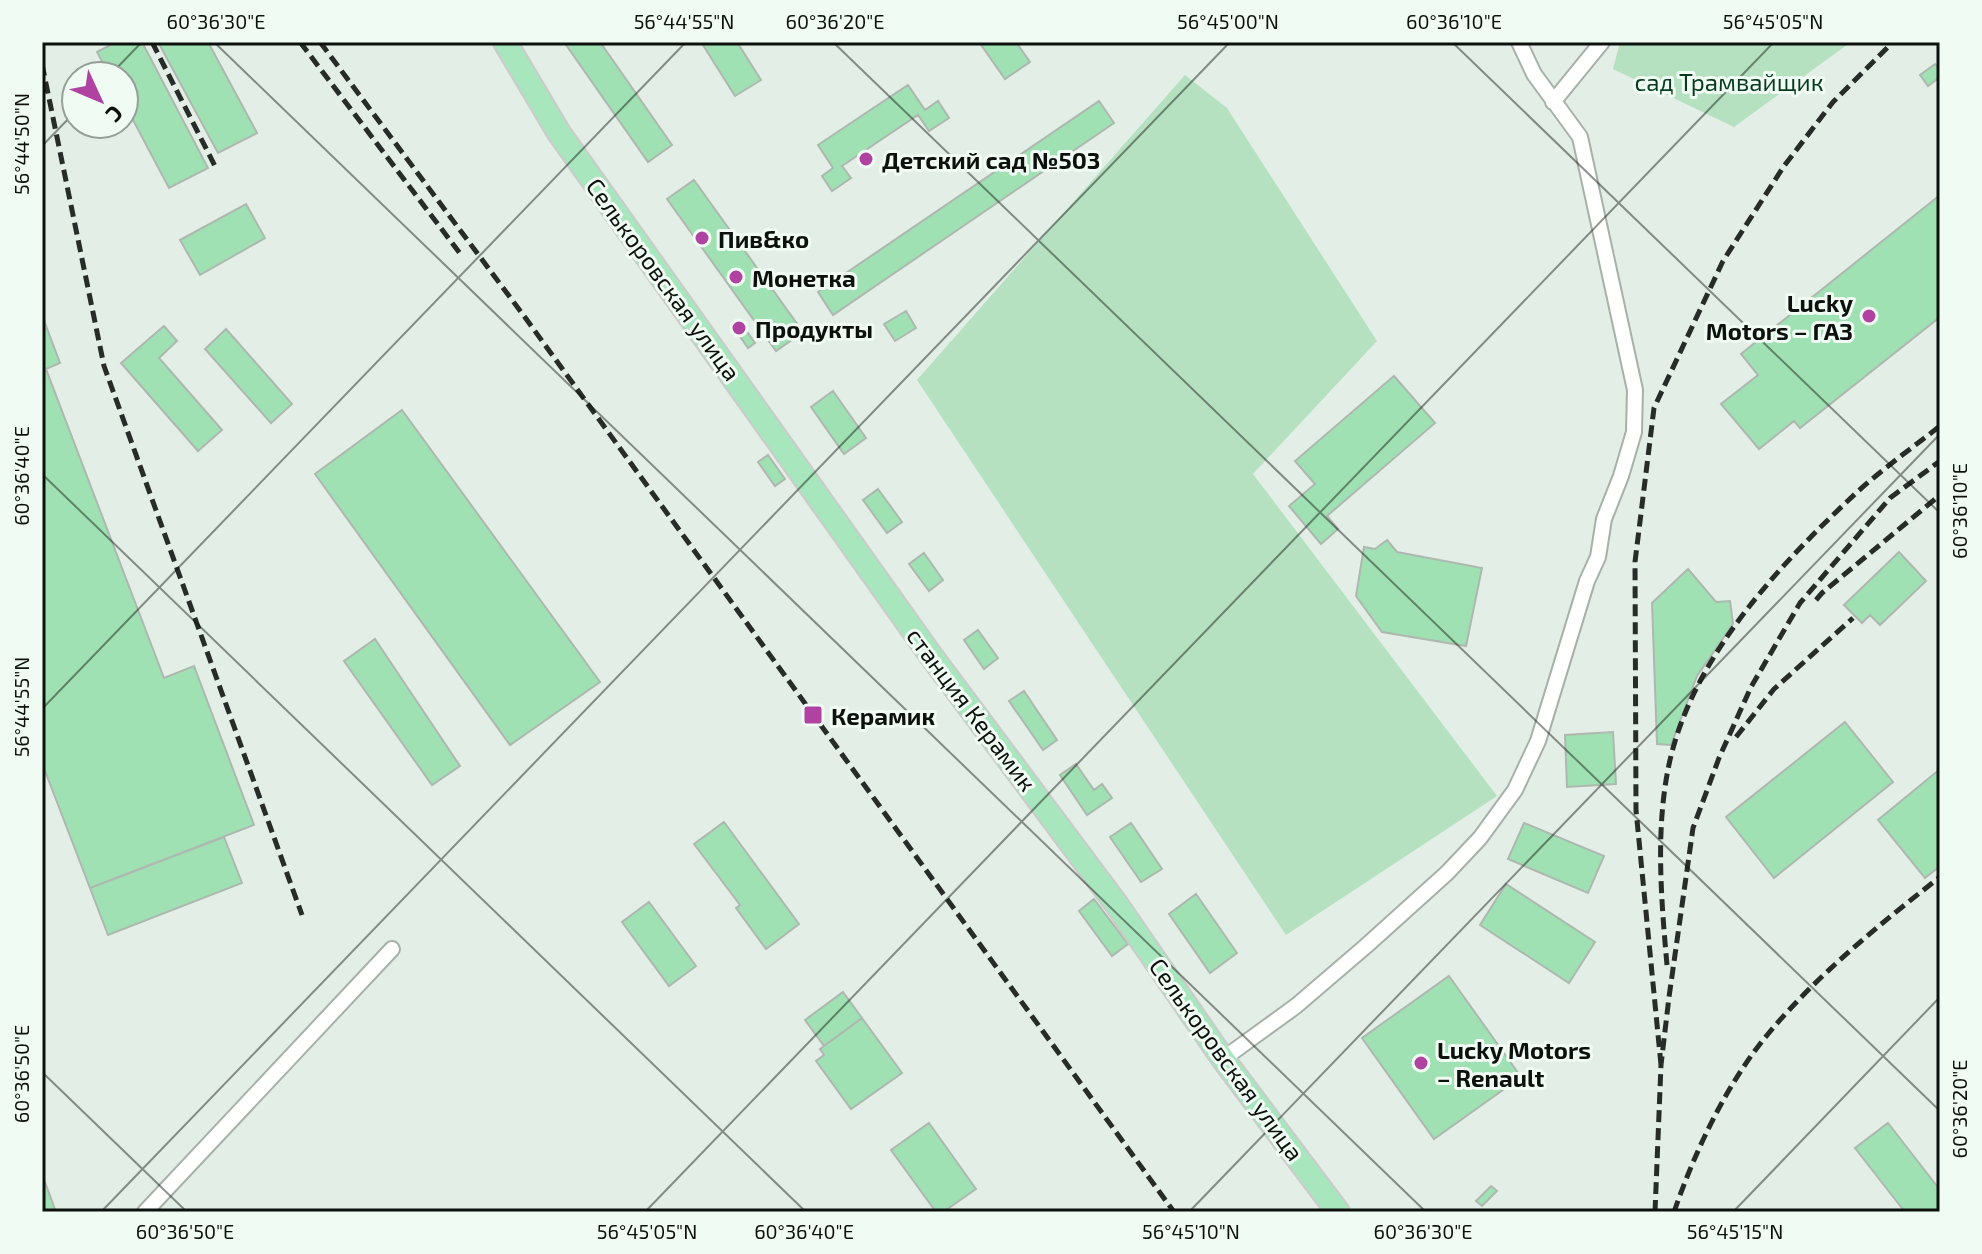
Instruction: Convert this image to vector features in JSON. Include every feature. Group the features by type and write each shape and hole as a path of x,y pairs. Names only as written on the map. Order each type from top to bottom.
{"main road":[{"name":"Селькоровская улица","path":"505,42 559,133 829,512"},
{"name":"станция Керамик","path":"829,512 932,657 1117,905"},
{"name":"Селькоровская улица","path":"1117,905 1223,1059 1338,1212"}],"street":[{"path":"1223,1059 1296,1006 1447,873 1480,838 1515,790 1538,741 1587,581 1598,557 1604,519 1634,432 1635,390 1580,137 1534,74 1519,42"},
{"path":"1553,102 1602,42"},
{"path":"145,1212 392,949"}],"green space":[{"name":"сад Трамвайщик","path":"1620,42 1851,42 1734,127 1613,69"},
{"path":"1185,75 1227,108 1377,341 1253,474 1497,796 1286,935 917,380"}],"building":[{"path":"116,42 142,42 208,168 169,188 140,133 140,60 101,60 97,52"},
{"path":"158,42 208,42 257,133 218,153"},
{"path":"564,42 600,42 672,145 648,162"},
{"path":"701,42 737,42 761,80 735,96"},
{"path":"979,42 1016,42 1030,62 1005,79"},
{"path":"1935,64 1940,70 1940,77 1928,86 1920,75"},
{"path":"908,85 925,110 938,101 949,118 929,131 918,115 842,166 851,178 832,191 822,176 833,168 818,145"},
{"path":"1099,101 1114,123 833,315 818,292"},
{"path":"694,180 803,332 776,351 667,199"},
{"path":"1940,195 1940,317 1800,428 1794,421 1759,449 1721,404 1758,375 1741,354"},
{"path":"246,204 265,238 200,275 180,240"},
{"path":"906,311 916,328 895,341 884,324"},
{"path":"42,315 60,363 46,369 164,678 194,666 254,825 90,888 42,763"},
{"path":"739,320 755,343 748,348 732,325"},
{"path":"164,326 177,341 159,358 222,430 198,451 121,363"},
{"path":"226,329 292,404 271,423 205,349"},
{"path":"1394,376 1435,423 1327,516 1338,529 1321,544 1289,506 1315,484 1295,461"},
{"path":"833,391 866,438 844,454 811,407"},
{"path":"402,410 600,682 510,745 315,474"},
{"path":"768,455 785,479 775,486 758,462"},
{"path":"878,489 902,522 887,533 863,500"},
{"path":"1387,540 1397,552 1482,568 1466,646 1382,632 1356,596 1364,547 1375,549"},
{"path":"1899,552 1926,581 1880,625 1870,615 1862,623 1844,605"},
{"path":"924,553 943,580 929,591 909,564"},
{"path":"1688,569 1716,602 1730,601 1733,624 1697,676 1671,745 1657,744 1652,603"},
{"path":"978,630 998,658 984,669 964,640"},
{"path":"375,639 460,766 432,785 344,661"},
{"path":"1024,691 1057,740 1043,750 1009,701"},
{"path":"1845,722 1893,782 1774,878 1726,817"},
{"path":"1613,732 1616,784 1567,787 1565,735"},
{"path":"1076,764 1094,790 1102,784 1112,798 1087,815 1060,775"},
{"path":"1940,769 1940,866 1925,878 1878,820"},
{"path":"724,822 799,924 766,949 736,908 740,905 694,844"},
{"path":"1131,823 1162,869 1141,882 1110,837"},
{"path":"1524,823 1604,856 1588,893 1508,859"},
{"path":"224,837 242,883 108,935 90,888"},
{"path":"1506,884 1595,942 1569,983 1480,925"},
{"path":"1196,894 1237,953 1210,973 1169,914"},
{"path":"1094,899 1128,944 1112,956 1079,911"},
{"path":"649,902 696,966 669,986 622,922"},
{"path":"1449,976 1521,1077 1434,1139 1362,1038"},
{"path":"843,992 862,1018 824,1046 805,1020"},
{"path":"862,1018 902,1073 851,1109 816,1061 824,1055 820,1049"},
{"path":"929,1123 976,1189 943,1212 936,1212 891,1150"},
{"path":"1888,1123 1940,1190 1940,1212 1905,1212 1855,1148"},
{"path":"42,1174 56,1212 42,1212"},
{"path":"1491,1186 1497,1191 1482,1206 1476,1201"}],"railway":[{"path":"152,42 216,168"},
{"path":"300,42 462,256"},
{"path":"320,42 524,316 1174,1212"},
{"path":"1661,1065 1636,810 1635,562 1654,408 1723,261 1784,166 1833,102 1893,42"},
{"path":"42,64 104,366 302,915"},
{"path":"1667,965 1661,888 1662,810 1670,760 1698,685 1743,615 1797,551 1865,485 1940,426"},
{"path":"1655,1212 1661,1065 1669,997 1693,828 1719,758 1751,687 1800,603 1890,498 1940,461"},
{"path":"1816,600 1940,495"},
{"path":"1736,737 1774,689 1853,618"},
{"path":"1674,1212 1714,1118 1739,1074 1768,1034 1828,971 1940,877"}],"place":[{"name":"Детский сад №503","path":"866,159"},
{"name":"Пив&ко","path":"702,238"},
{"name":"Монетка","path":"736,277"},
{"name":"Lucky Motors – ГАЗ","path":"1869,316"},
{"name":"Продукты","path":"739,328"},
{"name":"Керамик","path":"813,715"},
{"name":"Lucky Motors – Renault","path":"1421,1063"}]}
